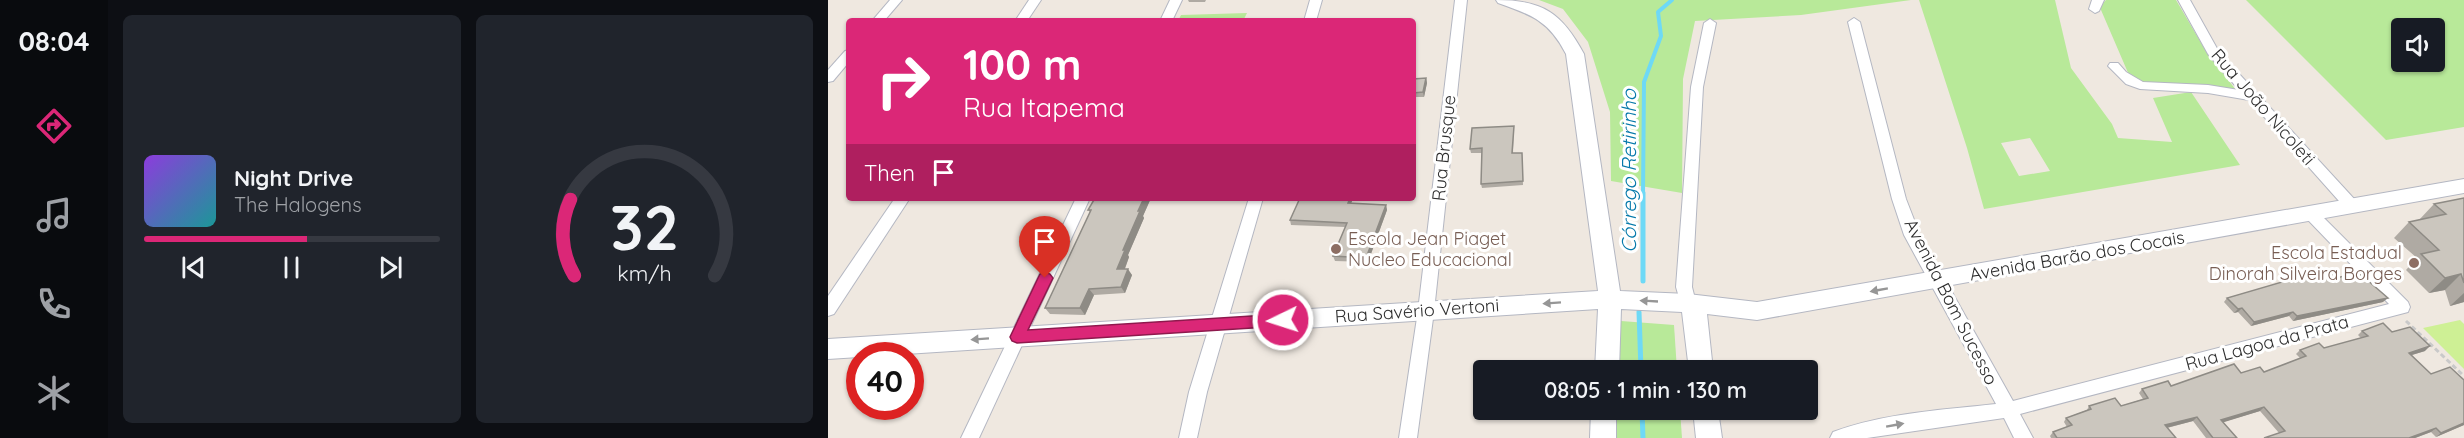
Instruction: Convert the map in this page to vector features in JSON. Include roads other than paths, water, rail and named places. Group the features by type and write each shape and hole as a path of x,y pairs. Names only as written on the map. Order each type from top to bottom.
{"street":[{"path":"881,18 896,0"},
{"path":"1023,18 1035,0"},
{"path":"1167,18 1176,0"},
{"path":"1311,18 1316,0"},
{"name":"Rua Brusque","path":"1408,438 1426,311 1461,0"},
{"path":"1504,0 1534,10 1555,21 1564,32 1575,54 1610,299 1607,360"},
{"name":"Rua João Nicoleti","path":"2184,0 2214,54 2352,206"},
{"name":"Avenida Bom Sucesso","path":"1854,22 1899,199 1912,235 2024,438"},
{"path":"1700,360 1695,313 1688,303 1684,286 1697,87 1710,23"},
{"path":"828,78 846,57"},
{"path":"2114,66 2134,88 2198,88 2253,97"},
{"name":"Avenida Barão dos Cocais","path":"1688,303 1757,311 2312,215 2464,186"},
{"path":"828,309 901,201"},
{"path":"970,438 1082,201"},
{"path":"1188,438 1217,324 1255,201"},
{"name":"Rua Lagoa da Prata","path":"1839,438 1861,431 1910,422 2007,410 2402,307 2312,215"},
{"name":"Rua Savério Vertoni","path":"828,349 1610,299 1688,303"},
{"path":"1603,438 1604,420"},
{"path":"1707,420 1709,438"}],"waterway":[{"name":"Córrego Retirinho","path":"1643,195 1644,82 1661,36 1658,12 1672,0"},
{"name":"Córrego Retirinho","path":"1643,195 1643,281"},
{"path":"1639,312 1641,360"},
{"path":"1642,420 1643,438"}],"place":[{"name":"Escola Jean Piaget Nucleo Educacional","path":"1336,249"},
{"name":"Escola Estadual Dinorah Silveira Borges","path":"2414,263"}]}
